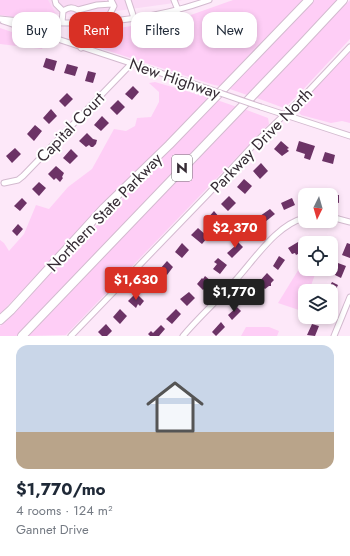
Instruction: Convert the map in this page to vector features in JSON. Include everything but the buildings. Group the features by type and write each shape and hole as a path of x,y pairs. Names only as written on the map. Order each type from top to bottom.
{"highway":[{"name":"Northern State Parkway","path":"0,320 104,208 169,144 309,0"},
{"name":"Northern State Parkway","path":"22,336 302,45 342,0"}],"street":[{"path":"56,0 56,4 63,11"},
{"path":"128,0 132,12"},
{"path":"174,0 178,10"},
{"path":"167,12 209,0"},
{"path":"63,11 69,8 78,10 112,2 114,6 111,12"},
{"path":"63,11 62,22 69,22"},
{"path":"0,20 12,21"},
{"name":"New Highway","path":"0,20 12,24"},
{"name":"Parkway Drive North","path":"71,336 259,139 286,114 350,47"},
{"name":"New Highway","path":"81,48 132,63 350,136"},
{"name":"Capital Court","path":"4,183 18,180 23,176 132,63"},
{"path":"183,336 233,283 268,242 280,230 298,219"},
{"path":"338,219 350,222"},
{"path":"334,336 350,298"}],"shaded area":[{"path":"0,0 182,0 174,3 110,12 69,12 69,14 61,14 61,12 0,12"},
{"path":"0,0 48,0 55,12 12,12 12,17 0,15"},
{"path":"233,0 304,0 220,86 99,48 123,48 123,27 131,26 131,48 194,48 194,14"},
{"path":"313,0 340,0 247,95 227,88"},
{"path":"350,0 350,39 298,95 284,108 254,97"},
{"path":"0,28 12,32 12,45 0,44"},
{"path":"350,51 350,123 342,121 331,123 301,115 298,111 302,106 299,105"},
{"path":"155,82 210,98 0,314 0,240 9,251 24,234 36,205 49,209 68,187 92,169 114,129 126,131 135,126 137,118 151,117 159,102 159,92 149,83"},
{"path":"217,100 237,107 17,336 0,336 0,326"},
{"path":"244,109 268,118 269,124 66,335 28,336"},
{"path":"298,270 298,276 314,276 312,284 298,284 298,310 278,303"},
{"path":"246,327 269,327 279,331 277,336 241,336"}]}
